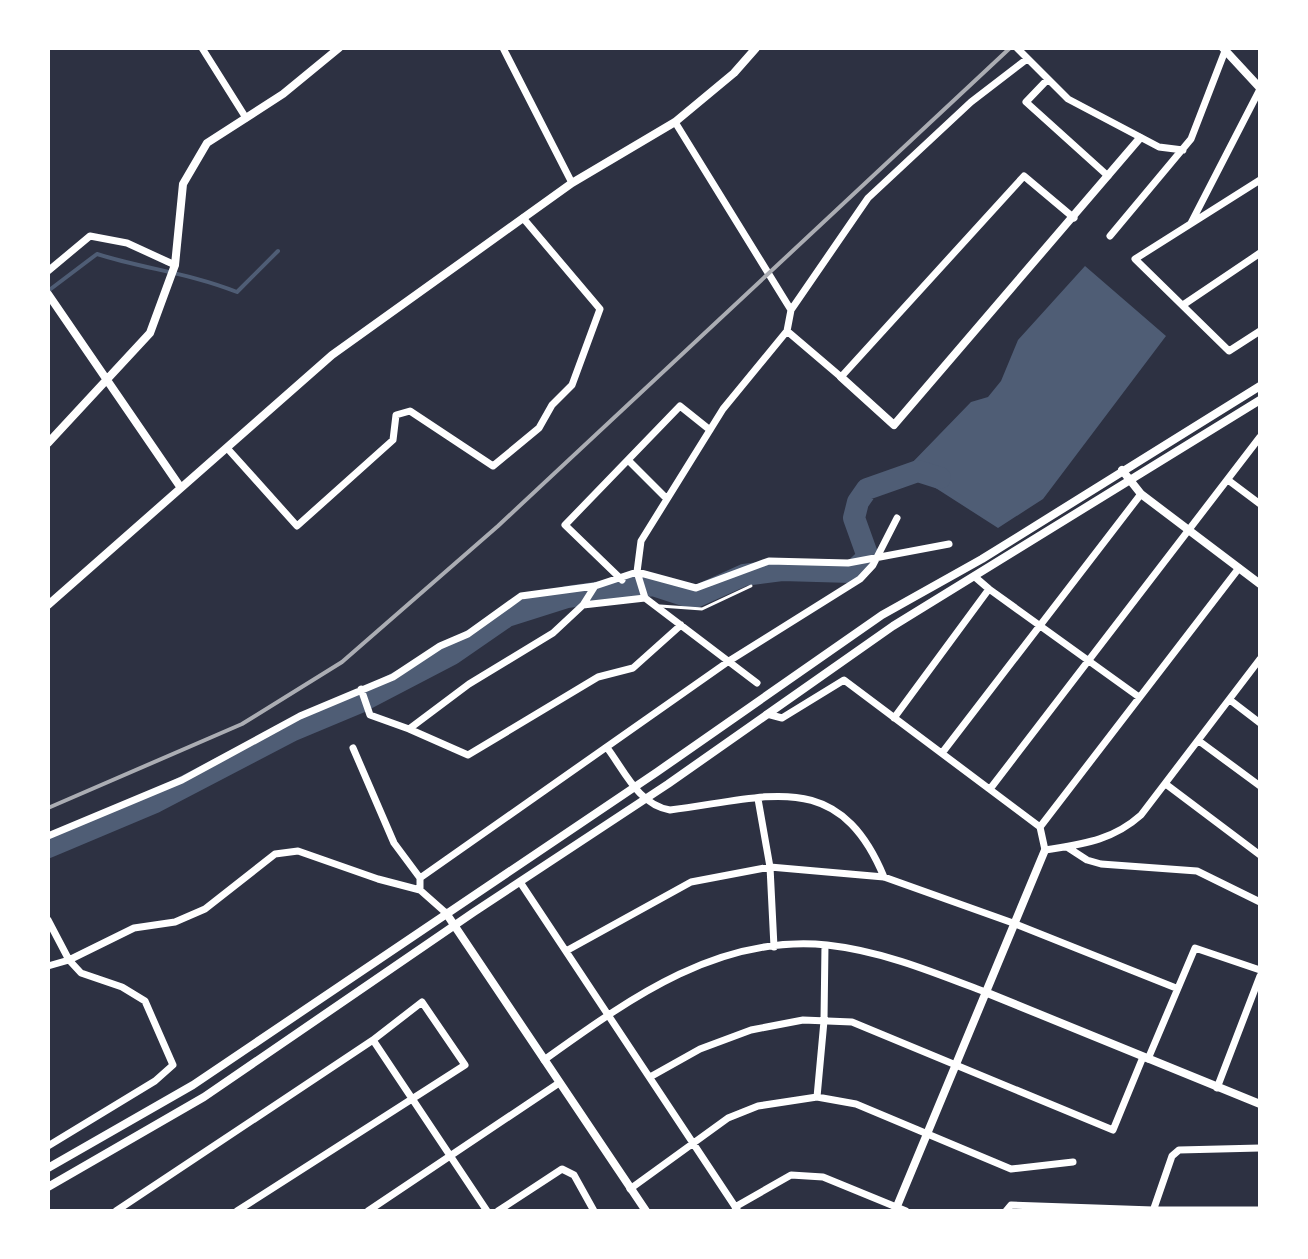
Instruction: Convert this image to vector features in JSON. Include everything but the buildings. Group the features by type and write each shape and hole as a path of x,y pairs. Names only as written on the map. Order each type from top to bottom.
{"street":[{"path":"202,48 246,118"},
{"path":"48,443 150,333 175,265 183,184 207,143 283,94 339,48"},
{"path":"503,48 572,183"},
{"path":"48,605 332,355 572,183 675,122 734,73 756,48"},
{"path":"1110,236 1191,139 1224,49 1260,88 1190,225"},
{"path":"757,683 645,598 637,572 641,541 710,430 787,331 791,310 868,198 1023,54 1068,99 1140,138 1174,151 1183,150"},
{"path":"1048,79 1026,102 1108,176"},
{"path":"675,122 791,310"},
{"path":"787,331 894,425 1140,138"},
{"path":"841,377 1024,176 1074,218"},
{"path":"1260,180 1135,259 1229,351 1260,331"},
{"path":"227,448 297,526 393,440 396,415 410,411 493,466 539,428 552,405 572,385 600,309 523,218"},
{"path":"48,271 90,236 127,243 175,265"},
{"path":"1183,305 1260,253"},
{"path":"48,294 181,488"},
{"path":"48,1168 193,1085 635,787 871,622 982,559 1260,386"},
{"path":"48,1187 204,1097 645,800 836,664 1260,400"},
{"path":"622,580 565,525 680,406 710,430"},
{"path":"990,789 1260,437"},
{"path":"628,460 667,499"},
{"path":"1122,470 1141,494 1260,584"},
{"path":"1228,480 1260,504"},
{"path":"942,753 1141,494"},
{"path":"420,878 608,749 729,661 860,579 876,559 897,518"},
{"path":"48,836 182,780 300,716 393,677 440,646 468,634 521,596 595,586 622,580 637,572 696,588 769,561 848,563 949,544"},
{"path":"1040,827 1239,568"},
{"path":"975,577 1139,697"},
{"path":"409,729 469,684 553,633 583,605 595,586"},
{"path":"894,718 989,589"},
{"path":"583,605 645,598"},
{"path":"361,689 370,715 468,755 598,677 633,668 681,625"},
{"path":"1045,850 1083,846 1124,830 1167,785 1260,659"},
{"path":"520,882 736,1209 791,1175 823,1177 899,1210 955,1065 1045,850 1040,827 844,680 782,718 767,714"},
{"path":"1230,700 1260,723"},
{"path":"1199,741 1260,786"},
{"path":"353,748 394,843 420,878 420,890"},
{"path":"608,749 645,800 656,808 670,810 797,796 820,801 844,815 865,841 884,877"},
{"path":"1167,785 1260,855"},
{"path":"758,799 770,867 774,947"},
{"path":"1067,846 1087,860 1101,864 1197,871 1260,902"},
{"path":"48,966 69,960 134,928 175,922 205,909 275,854 298,851 420,890 446,913 646,1211"},
{"path":"566,951 635,910 691,882 770,867 884,877 1013,923 1176,988"},
{"path":"48,920 69,960 81,973 122,987 145,1001 173,1065 155,1081 48,1146"},
{"path":"817,1097 824,1021 825,945"},
{"path":"544,1060 606,1015 681,971 718,957 774,947 825,945 902,960 1260,1104"},
{"path":"650,1077 700,1049 751,1030 803,1020 852,1022 1113,1130 1195,948 1260,973 1217,1088"},
{"path":"116,1211 373,1040 422,1002 465,1065 237,1211"},
{"path":"373,1040 487,1211"},
{"path":"368,1211 559,1083"},
{"path":"630,1189 728,1118 758,1106 817,1097 856,1104 1011,1169 1073,1162"},
{"path":"1153,1211 1172,1156 1179,1150 1260,1148"},
{"path":"498,1211 562,1169 574,1175 594,1211"},
{"path":"1006,1211 1011,1205 1153,1211 1260,1210"}],"lane":[{"path":"653,605 702,609 751,586"}],"water":[{"path":"1085,266 1166,336 1043,499 998,528 906,469 971,402 988,397 1001,381 1018,340"}],"waterway":[{"path":"48,291 97,254 202,280 237,292 278,251"},
{"path":"48,847 155,802 293,730 360,702 452,654 507,616 567,597 653,585 693,598 744,575 782,570 852,572 868,557 854,518 858,502 867,489 918,471 940,478"}],"railway":[{"path":"48,808 242,724 342,662 498,526 1010,48"}]}
